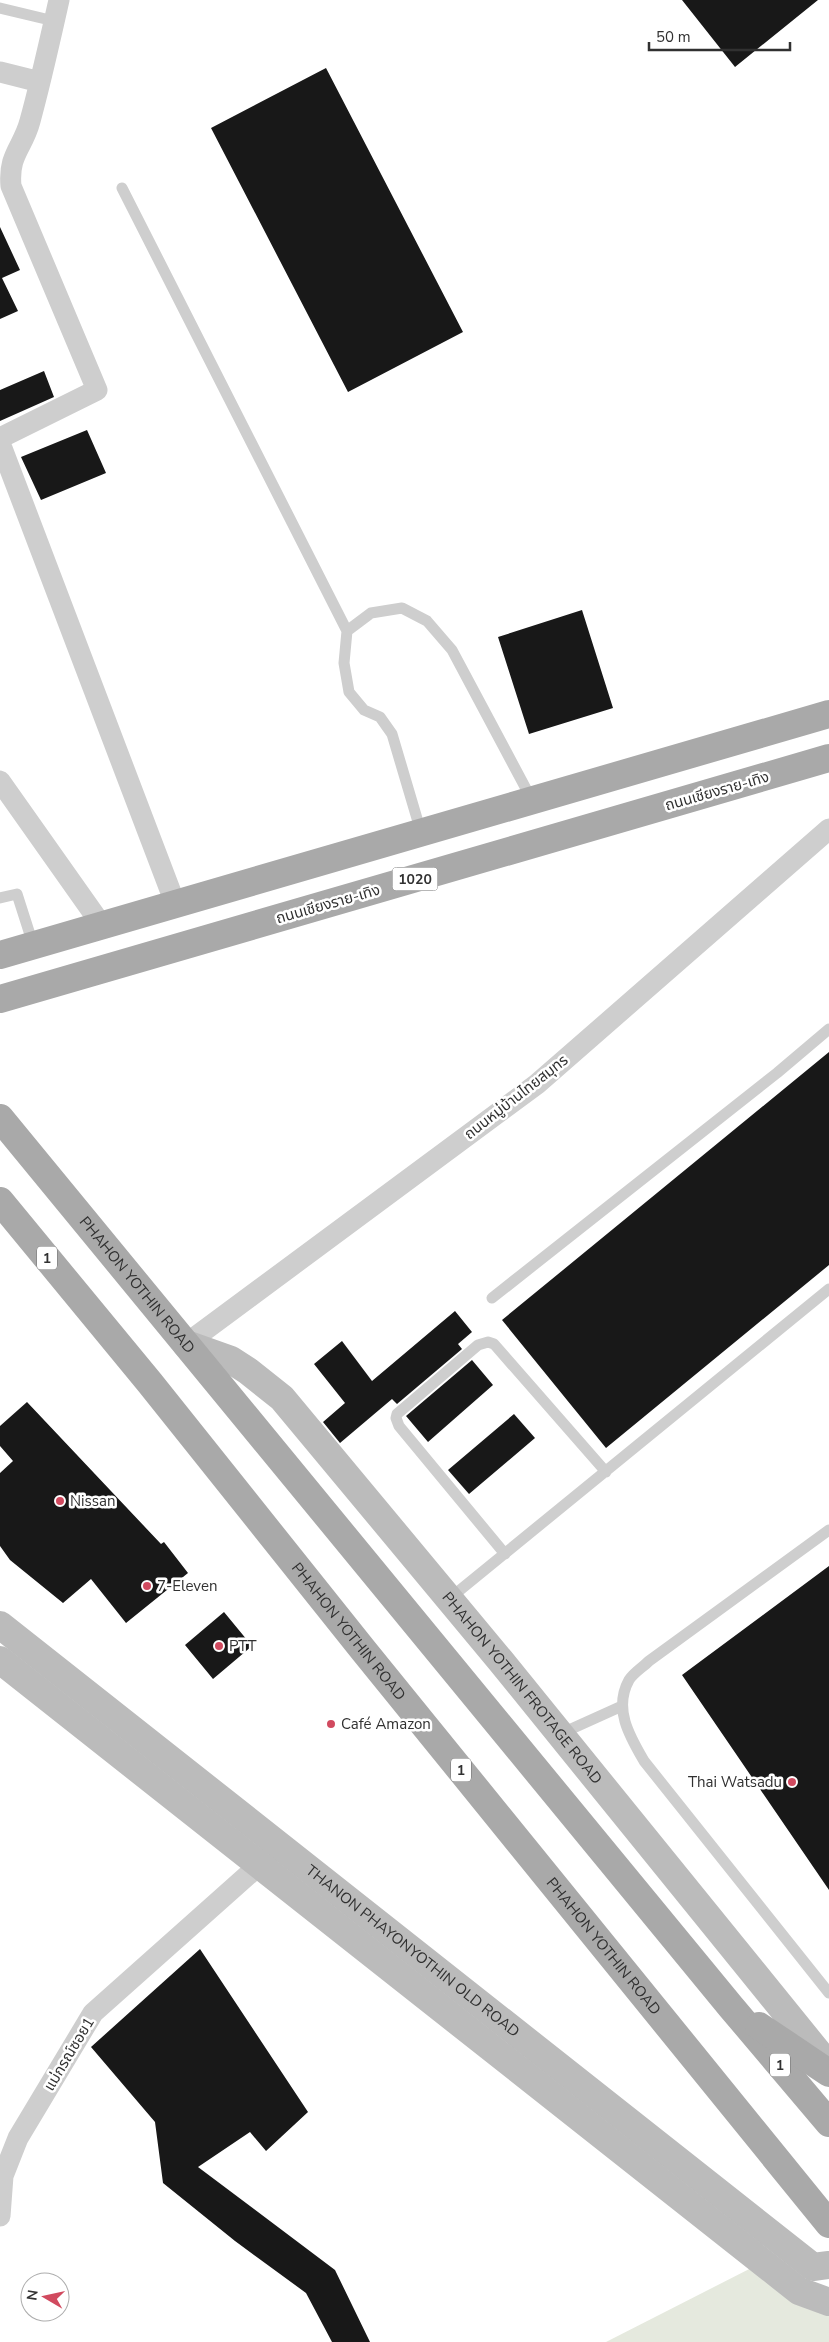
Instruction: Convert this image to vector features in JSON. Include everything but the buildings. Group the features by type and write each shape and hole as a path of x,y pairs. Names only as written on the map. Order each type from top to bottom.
{"main road":[{"path":"0,955 101,924 829,714"},
{"name":"ถนนเชียงราย-เทิง","path":"0,999 829,758"},
{"path":"0,1009 30,991"},
{"name":"PHAHON YOTHIN ROAD","path":"0,1118 731,2007 829,2123"},
{"name":"PHAHON YOTHIN ROAD","path":"0,1201 150,1383 364,1651 829,2224"},
{"name":"PHAHON YOTHIN FROTAGE ROAD","path":"186,1344 231,1360 282,1398 560,1734 829,2066"},
{"name":"THANON PHAYONYOTHIN OLD ROAD","path":"0,1625 813,2267 829,2265"},
{"name":"THANON PHAYONYOTHIN OLD ROAD","path":"0,1660 258,1866 799,2291 829,2302"},
{"path":"731,2007 829,2073"}],"street":[{"path":"0,438 97,390 11,186 9,170 15,153 28,128 59,0"},
{"path":"0,72 40,82"},
{"path":"0,443 175,903"},
{"path":"0,781 101,924"},
{"name":"ถนนหมู่บ้านไทยสมุทร","path":"186,1344 537,1084 829,828"},
{"name":"แม่กรณ์ซอย1","path":"0,2216 4,2163 93,2013 258,1866 277,1844"}],"lane":[{"path":"0,8 54,22"},
{"path":"122,188 347,631 344,663 349,692 364,710 380,717 392,734 421,832"},
{"path":"347,631 371,613 402,608 427,621 452,650 532,800"},
{"path":"0,898 17,894 33,944"},
{"path":"492,1298 731,1110 829,1030"},
{"path":"449,1599 829,1289"},
{"path":"505,1554 399,1426 396,1418 397,1414 478,1344 488,1342 494,1344 606,1472"},
{"path":"829,1530 649,1661 630,1680 622,1706 627,1732 644,1761 829,1993"},
{"path":"560,1734 622,1706"}],"shaded area":[{"path":"763,2262 829,2302 829,2342 606,2342"}],"place":[{"name":"Nissan","path":"60,1501"},
{"name":"7-Eleven","path":"147,1586"},
{"name":"PTT","path":"219,1646"},
{"name":"Café Amazon","path":"331,1724"},
{"name":"Thai Watsadu","path":"792,1782"}]}
